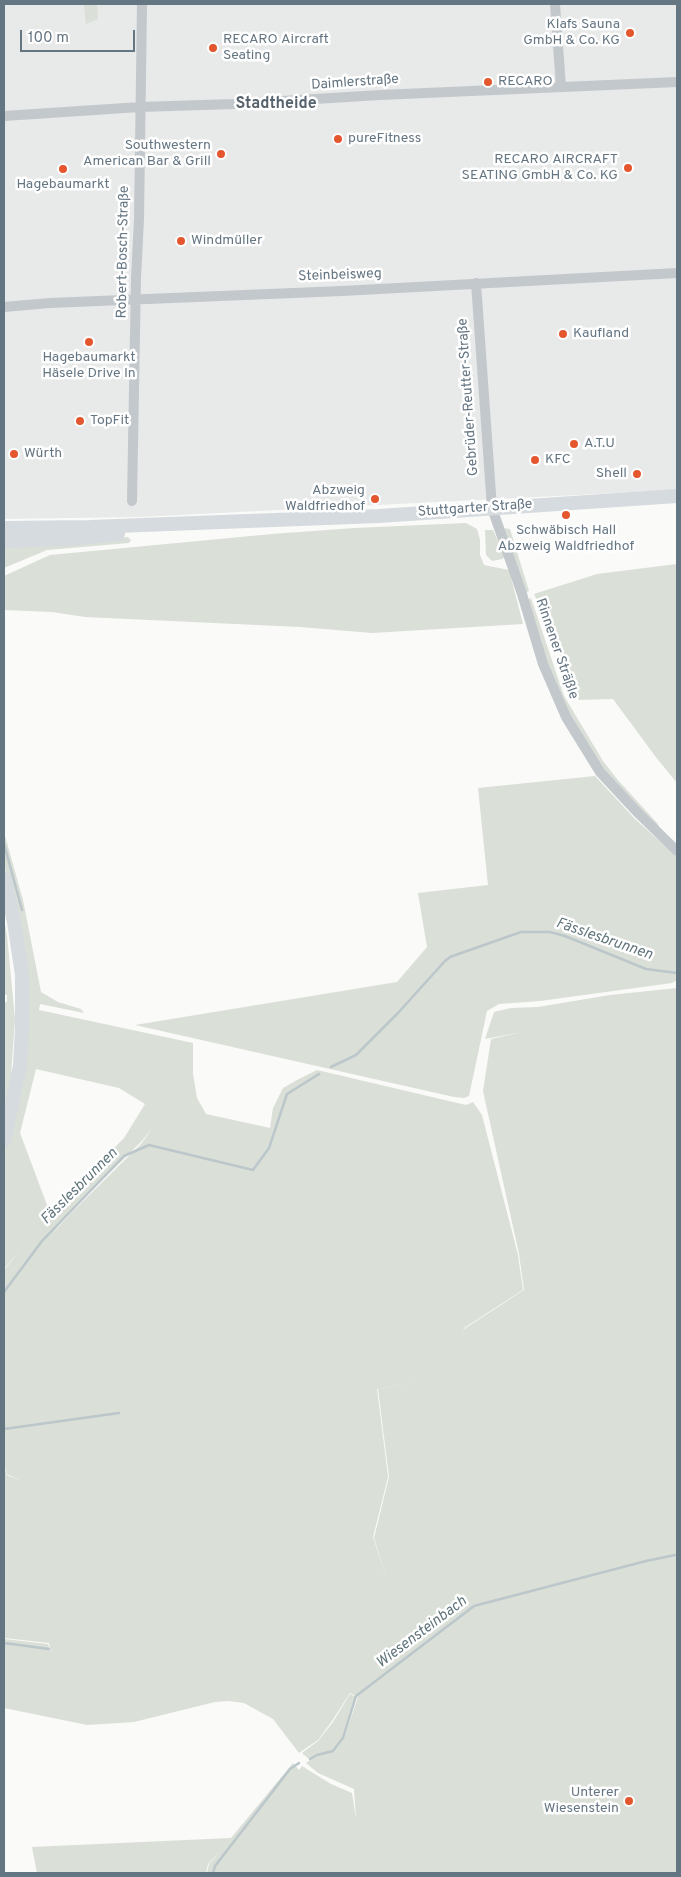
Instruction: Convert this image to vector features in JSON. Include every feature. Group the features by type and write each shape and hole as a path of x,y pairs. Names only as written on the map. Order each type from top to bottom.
{"main road":[{"name":"Stuttgarter Straße","path":"4,528 273,520 677,496"},
{"name":"Stuttgarter Straße","path":"4,541 68,539 273,520"},
{"path":"4,878 14,922 22,975 20,1065 4,1141"}],"street":[{"name":"Robert-Bosch-Straße","path":"132,502 142,4"},
{"path":"555,4 561,87"},
{"name":"Daimlerstraße","path":"4,116 389,94 677,82"},
{"name":"Steinbeisweg","path":"4,307 136,298 342,291 677,272"},
{"name":"Gebrüder-Reutter-Straße","path":"476,283 492,508"},
{"name":"Rinnener Sträßle","path":"492,508 543,664 566,717 600,772 677,851"}],"shaded area":[{"path":"4,4 677,4 677,490 140,517 4,519"},
{"path":"84,4 97,4 98,19 86,24"},
{"path":"466,523 477,529 480,540 480,555 484,565 509,570 523,624 372,633 300,627 85,617 52,612 4,610 4,576 50,555 272,534"},
{"path":"503,528 510,529 529,591 525,593"},
{"path":"485,530 493,530 505,557 502,559 492,561 486,555"},
{"path":"128,537 131,540 129,543 47,550 4,568 4,546 85,542"},
{"path":"677,564 677,783 613,699 579,700 534,594 597,574"},
{"path":"531,598 564,696 603,761 658,824 659,828 608,777 582,741 554,683 527,600"},
{"path":"595,776 635,819 677,857 677,980 672,983 540,1001 499,1004 487,1011 469,1096 464,1098 454,1097 135,1025 397,982 427,947 418,893 488,885 478,788"},
{"path":"4,832 23,900 41,992 58,1002 81,1009 84,1013 40,1004 39,1010 193,1043 193,1074 197,1098 206,1114 270,1128 273,1108 283,1088 317,1070 466,1105 473,1102 482,1115 518,1255 523,1290 464,1328 462,1344 464,1329 524,1290 519,1254 483,1091 491,1039 522,1032 485,1039 494,1012 610,995 677,988 677,1873 207,1873 209,1864 221,1850 208,1864 206,1873 37,1873 32,1847 231,1838 293,1763 299,1770 302,1766 331,1784 352,1793 356,1819 354,1789 318,1773 306,1763 310,1760 302,1753 318,1741 333,1722 350,1694 357,1697 343,1738 334,1753 344,1738 358,1697 350,1693 318,1740 299,1753 273,1719 244,1703 215,1702 134,1722 87,1725 4,1708 4,1639 48,1644 51,1652 49,1643 4,1638 4,1466 7,1475 21,1481 7,1474 4,1464 4,1270 22,1248 4,1269 4,1153 21,1086 12,891 4,865","holes":["36,1069 119,1088 145,1104 124,1138 50,1213 20,1133","152,1129 141,1144 52,1234 68,1214","437,1378 378,1389 389,1477 374,1538 388,1583 373,1537 388,1477 377,1389"]},
{"path":"4,920 15,1019 11,1075 4,1109 4,1002 7,1002 7,995 4,994"}],"waterway":[{"path":"4,844 22,910"},
{"name":"Fässlesbrunnen","path":"331,1067 356,1055 450,957 521,932 550,932 565,936 646,969 677,973"},
{"name":"Fässlesbrunnen","path":"4,1292 42,1241 124,1156 149,1145 253,1170 269,1148 287,1094 319,1074"},
{"path":"4,1429 119,1413"},
{"name":"Wiesensteinbach","path":"310,1759 333,1751 343,1738 356,1696 474,1606 675,1555"},
{"path":"4,1643 49,1649"},
{"name":"Wiesensteinbach","path":"213,1873 215,1866 290,1769 299,1763"}],"place":[{"name":"Klafs Sauna GmbH & Co. KG","path":"630,33"},
{"name":"RECARO Aircraft Seating","path":"213,48"},
{"name":"RECARO","path":"488,82"},
{"name":"pureFitness","path":"338,139"},
{"name":"Southwestern American Bar & Grill","path":"221,154"},
{"name":"RECARO AIRCRAFT SEATING GmbH & Co. KG","path":"628,168"},
{"name":"Hagebaumarkt","path":"63,169"},
{"name":"Windmüller","path":"181,241"},
{"name":"Kaufland","path":"563,334"},
{"name":"Hagebaumarkt Häsele Drive In","path":"89,342"},
{"name":"TopFit","path":"80,421"},
{"name":"A.T.U","path":"574,444"},
{"name":"Würth","path":"14,454"},
{"name":"KFC","path":"535,460"},
{"name":"Shell","path":"637,474"},
{"name":"Abzweig Waldfriedhof","path":"375,499"},
{"name":"Schwäbisch Hall Abzweig Waldfriedhof","path":"566,515"},
{"name":"Unterer Wiesenstein","path":"629,1801"}],"district":[{"name":"Stadtheide","path":"276,105"}]}
